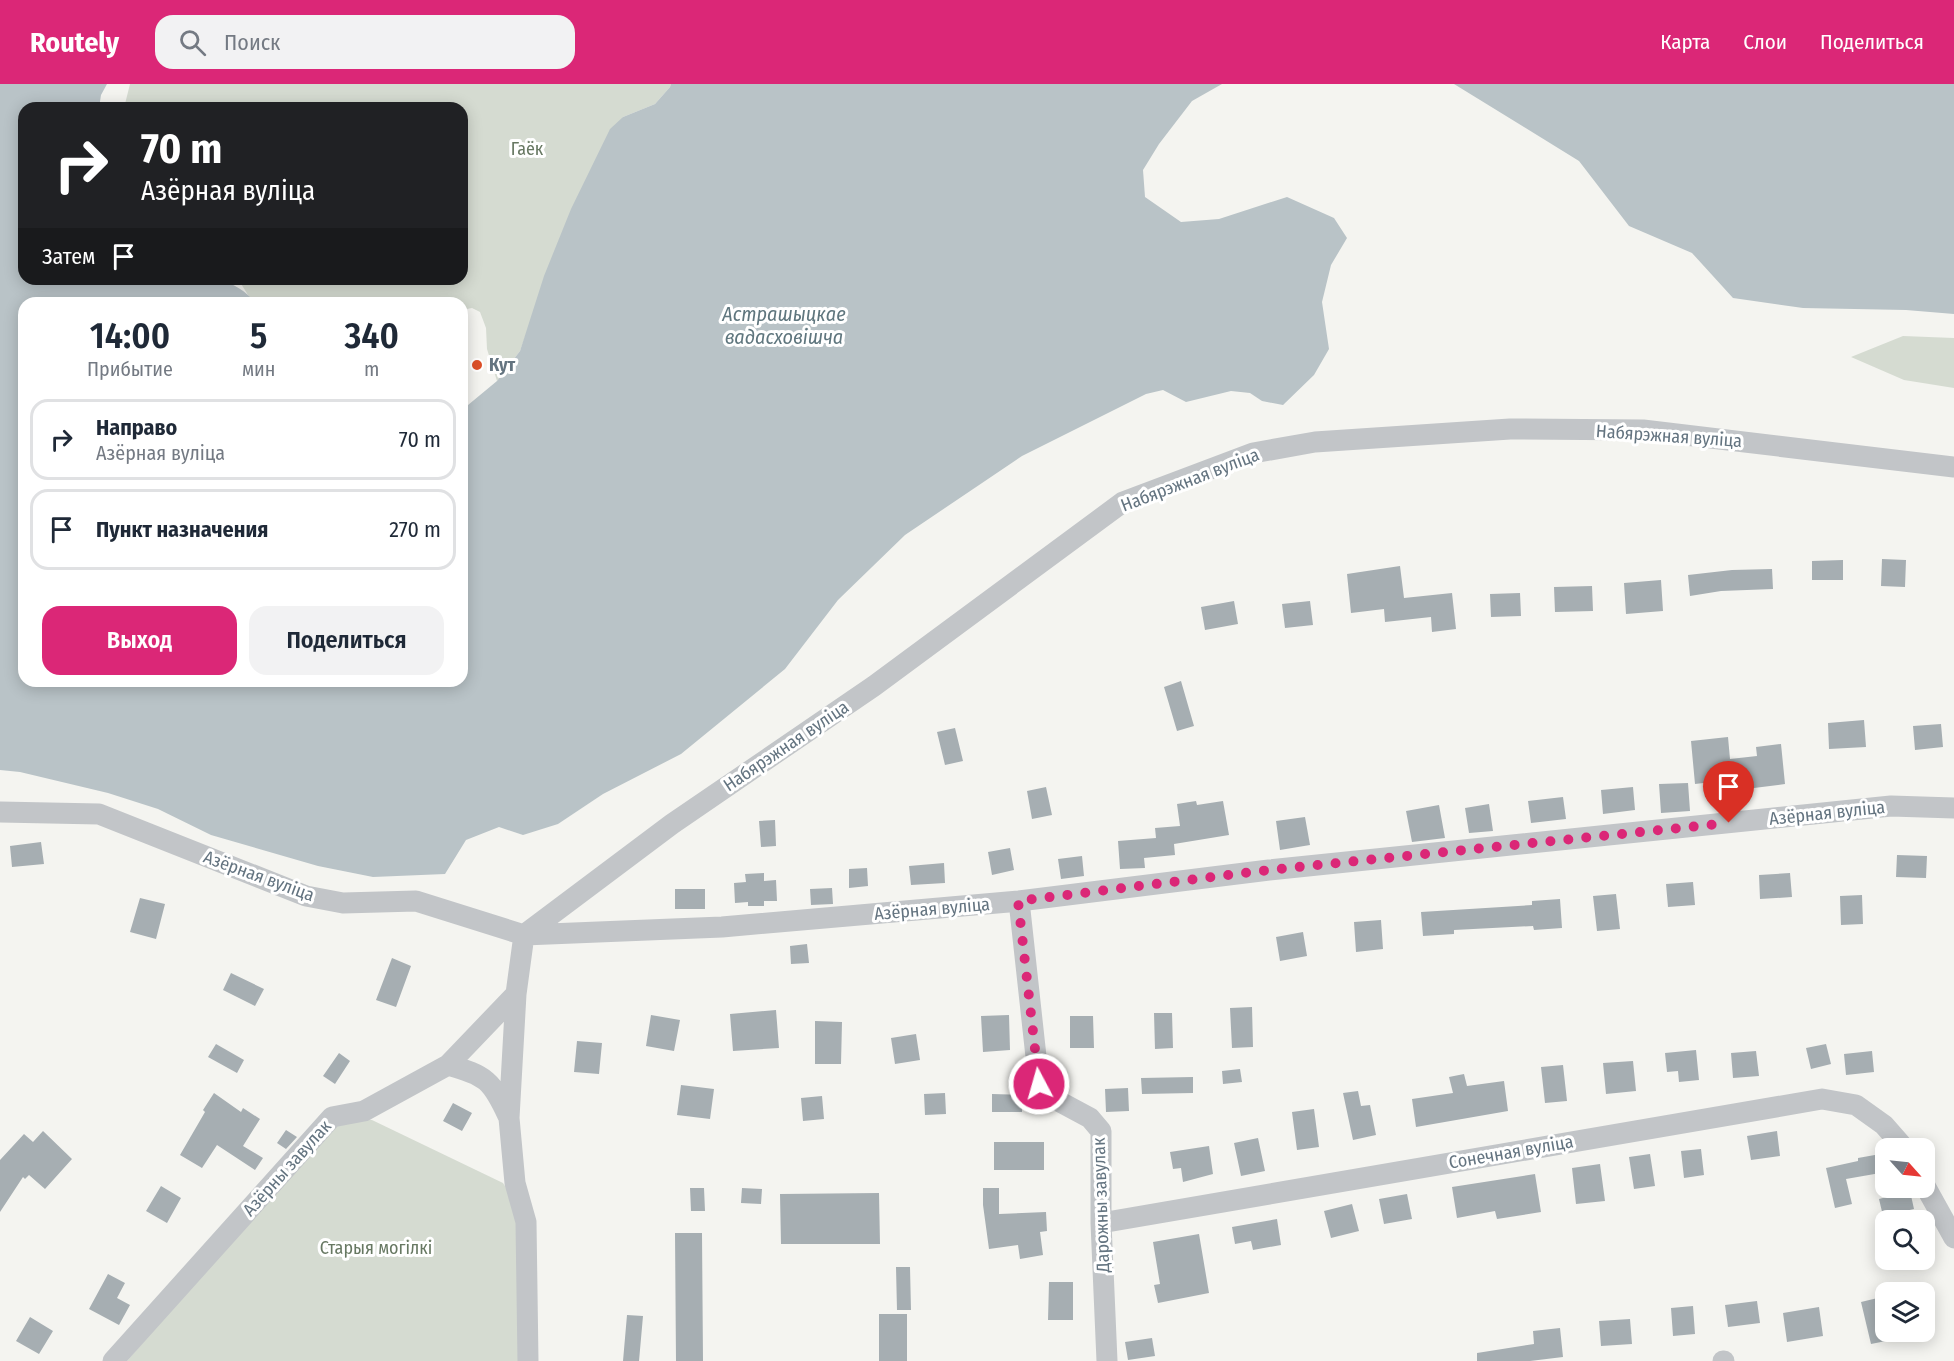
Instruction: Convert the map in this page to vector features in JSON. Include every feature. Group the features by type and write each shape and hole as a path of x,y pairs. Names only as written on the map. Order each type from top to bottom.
{"street":[{"name":"Набярэжная вуліца","path":"524,935 672,824 874,686 1123,502 1253,453 1315,442 1510,429 1643,430 1954,467"},
{"name":"Азёрная вуліца","path":"0,812 99,814 306,896 343,903 416,901 524,935 722,927 1018,901 1269,870 1891,806 1954,808"},
{"name":"Дарожны завулак","path":"1018,901 1039,1084 1048,1096 1090,1118 1101,1131 1101,1222 1107,1361"},
{"path":"524,935 516,994 509,1118 516,1183 526,1222 528,1361"},
{"name":"Азёрны завулак","path":"113,1361 333,1118 364,1111 448,1065 516,994"},
{"path":"448,1065 470,1071 485,1079 497,1092 509,1118"},
{"name":"Сонечная вуліца","path":"1101,1222 1822,1099 1856,1105 1884,1125 1895,1138"},
{"path":"1932,1198 1954,1238"}],"green space":[{"name":"Гаёк","path":"130,84 671,84 655,104 623,117 531,320 520,351 497,381 487,349 486,328 480,312 472,308 468,309 468,297 249,297 242,285 468,285 468,102 126,102"},
{"path":"1903,336 1954,338 1954,388 1904,380 1851,357"},
{"name":"Старыя могілкі","path":"351,1116 372,1120 503,1183 518,1207 520,1361 127,1361 333,1122"}],"water":[{"name":"Астрашыцкае вадасховішча","path":"0,84 107,84 100,102 18,102 18,285 234,285 250,297 18,297 18,687 468,687 468,405 497,381 520,351 544,276 571,209 610,129 623,117 655,104 671,84 1222,84 1192,101 1159,144 1143,170 1145,197 1181,222 1219,219 1287,197 1334,218 1347,238 1331,265 1322,302 1329,349 1314,375 1283,405 1262,401 1250,393 1231,391 1186,402 1163,390 1146,394 1022,456 905,535 838,600 785,669 681,754 603,794 558,824 523,835 499,827 466,840 445,874 373,877 318,866 211,835 158,809 108,793 20,772 0,770"},
{"path":"1454,84 1954,84 1954,314 1906,310 1803,308 1733,298 1692,253 1629,226 1579,161"}],"building":[{"path":"1882,559 1906,560 1905,587 1881,586"},
{"path":"1843,560 1843,580 1812,580 1812,561"},
{"path":"1400,566 1404,598 1452,593 1456,629 1432,632 1431,617 1385,622 1384,609 1351,613 1347,574"},
{"path":"1772,569 1773,589 1721,591 1690,596 1688,575 1732,570"},
{"path":"1661,580 1663,611 1626,614 1624,583"},
{"path":"1592,586 1593,611 1555,612 1554,587"},
{"path":"1520,593 1521,616 1491,617 1490,594"},
{"path":"1234,601 1238,624 1205,630 1201,607"},
{"path":"1310,601 1313,625 1285,628 1282,604"},
{"path":"1181,681 1194,726 1177,731 1164,687"},
{"path":"1864,720 1866,747 1829,749 1828,723"},
{"path":"1941,724 1943,747 1915,750 1913,726"},
{"path":"955,728 963,761 945,765 937,732"},
{"path":"1728,737 1730,759 1757,756 1756,747 1781,744 1785,784 1730,791 1729,780 1695,784 1691,741"},
{"path":"1688,783 1690,811 1661,813 1659,784"},
{"path":"1046,787 1052,815 1032,819 1027,791"},
{"path":"1633,787 1635,810 1603,814 1601,790"},
{"path":"1563,797 1566,819 1531,823 1528,801"},
{"path":"1196,801 1197,805 1223,801 1229,835 1174,844 1175,855 1144,858 1145,868 1120,869 1118,841 1156,838 1155,828 1180,826 1177,804"},
{"path":"1489,804 1493,831 1469,833 1465,808"},
{"path":"1439,805 1445,838 1412,842 1406,811"},
{"path":"1305,817 1310,845 1280,850 1276,821"},
{"path":"775,820 776,846 761,847 759,821"},
{"path":"41,842 44,864 12,867 10,846"},
{"path":"1010,848 1014,870 992,875 988,852"},
{"path":"1897,855 1927,856 1926,878 1896,877"},
{"path":"1082,856 1084,876 1061,879 1058,859"},
{"path":"944,863 945,883 911,885 909,866"},
{"path":"867,868 868,886 849,888 849,869"},
{"path":"764,873 764,881 776,880 777,901 764,901 764,906 748,906 748,902 735,903 734,883 746,882 745,874"},
{"path":"1790,873 1792,897 1760,899 1759,875"},
{"path":"1693,882 1695,905 1668,907 1666,884"},
{"path":"832,888 833,904 811,905 810,889"},
{"path":"675,889 705,889 705,909 675,909"},
{"path":"1616,894 1620,929 1597,931 1593,896"},
{"path":"1862,895 1863,924 1841,925 1840,896"},
{"path":"140,898 165,904 156,939 130,932"},
{"path":"1560,899 1562,928 1534,930 1533,926 1454,930 1454,934 1423,936 1421,912 1532,905 1532,901"},
{"path":"1381,920 1383,949 1356,952 1354,922"},
{"path":"1303,932 1307,956 1280,961 1276,937"},
{"path":"807,944 809,963 791,964 790,946"},
{"path":"392,958 411,966 396,1007 376,1000"},
{"path":"231,973 264,989 255,1006 223,990"},
{"path":"1252,1007 1253,1047 1232,1048 1230,1008"},
{"path":"776,1010 779,1048 733,1051 730,1014"},
{"path":"1154,1013 1172,1013 1173,1048 1155,1049"},
{"path":"651,1015 680,1020 674,1051 646,1046"},
{"path":"1009,1015 1010,1050 983,1052 981,1016"},
{"path":"1070,1016 1093,1016 1094,1048 1070,1048"},
{"path":"815,1021 842,1022 841,1064 815,1064"},
{"path":"916,1034 920,1060 895,1064 891,1038"},
{"path":"577,1041 602,1043 599,1074 574,1072"},
{"path":"216,1044 244,1060 237,1073 208,1057"},
{"path":"1826,1044 1831,1064 1811,1069 1806,1048"},
{"path":"1696,1050 1699,1080 1679,1082 1678,1071 1667,1072 1665,1053"},
{"path":"1756,1051 1759,1076 1733,1078 1731,1053"},
{"path":"1872,1051 1874,1072 1846,1075 1844,1054"},
{"path":"339,1053 350,1061 335,1084 323,1076"},
{"path":"1633,1061 1636,1091 1606,1094 1603,1063"},
{"path":"1563,1065 1567,1101 1545,1103 1541,1067"},
{"path":"1240,1069 1242,1082 1223,1084 1222,1071"},
{"path":"1464,1074 1467,1086 1504,1081 1508,1111 1416,1127 1412,1099 1453,1093 1449,1077"},
{"path":"1193,1077 1193,1093 1142,1094 1141,1078"},
{"path":"681,1085 714,1089 710,1119 677,1115"},
{"path":"1128,1088 1129,1111 1106,1112 1105,1089"},
{"path":"1358,1091 1361,1106 1370,1105 1376,1135 1353,1140 1343,1093"},
{"path":"214,1093 241,1112 243,1108 260,1119 243,1146 263,1158 255,1170 217,1145 202,1168 180,1155"},
{"path":"945,1093 946,1114 925,1115 924,1094"},
{"path":"992,1094 1022,1095 1022,1112 992,1112"},
{"path":"822,1096 824,1119 803,1121 801,1098"},
{"path":"453,1103 472,1113 462,1131 443,1121"},
{"path":"1314,1109 1319,1147 1297,1150 1292,1112"},
{"path":"286,1130 297,1137 286,1149 277,1143"},
{"path":"43,1131 72,1159 45,1189 29,1175 25,1179 23,1177 0,1212 0,1160 24,1134 33,1142"},
{"path":"1777,1131 1780,1156 1751,1160 1747,1136"},
{"path":"1258,1138 1265,1171 1241,1176 1234,1143"},
{"path":"994,1142 1044,1142 1044,1170 994,1170"},
{"path":"1209,1146 1213,1174 1183,1182 1181,1168 1173,1169 1170,1152"},
{"path":"1701,1149 1704,1175 1684,1178 1681,1151"},
{"path":"1650,1154 1655,1186 1634,1189 1629,1157"},
{"path":"1875,1155 1875,1174 1846,1179 1852,1204 1835,1208 1826,1168 1858,1161 1858,1158"},
{"path":"1600,1164 1605,1201 1576,1204 1572,1168"},
{"path":"1535,1174 1541,1212 1497,1219 1495,1211 1457,1218 1452,1187"},
{"path":"161,1186 181,1198 167,1223 146,1211"},
{"path":"690,1188 704,1188 705,1211 691,1211"},
{"path":"742,1188 762,1189 761,1204 741,1203"},
{"path":"983,1188 999,1188 999,1214 1046,1212 1047,1231 1040,1232 1043,1255 1020,1259 1018,1245 989,1249"},
{"path":"879,1193 880,1244 781,1244 780,1194"},
{"path":"1407,1194 1412,1219 1384,1224 1379,1199"},
{"path":"1912,1198 1914,1209 1882,1210 1879,1199"},
{"path":"1352,1204 1359,1231 1331,1238 1324,1211"},
{"path":"1277,1219 1281,1245 1253,1250 1251,1241 1235,1244 1232,1227"},
{"path":"675,1233 702,1233 703,1361 676,1361"},
{"path":"1199,1234 1209,1293 1158,1303 1154,1285 1160,1284 1153,1242"},
{"path":"896,1267 910,1267 911,1310 897,1310"},
{"path":"108,1274 125,1283 117,1298 130,1305 119,1325 89,1309"},
{"path":"1049,1282 1073,1282 1073,1320 1048,1320"},
{"path":"1875,1299 1875,1342 1881,1342 1871,1344 1861,1302"},
{"path":"1757,1301 1760,1323 1728,1327 1725,1305"},
{"path":"1693,1306 1695,1334 1673,1336 1671,1308"},
{"path":"1819,1307 1823,1336 1787,1342 1783,1313"},
{"path":"879,1314 907,1314 907,1361 879,1361"},
{"path":"627,1315 643,1316 639,1361 623,1361"},
{"path":"30,1317 53,1331 39,1354 16,1341"},
{"path":"1630,1319 1632,1344 1601,1346 1599,1321"},
{"path":"1560,1328 1563,1357 1530,1361 1477,1361 1477,1353 1534,1344 1533,1331"},
{"path":"1152,1338 1155,1356 1128,1360 1125,1342"}],"place":[{"name":"Кут","path":"477,365"}],"route":[{"path":"1039,1084 1018,901 1269,870 1729,823"}]}
